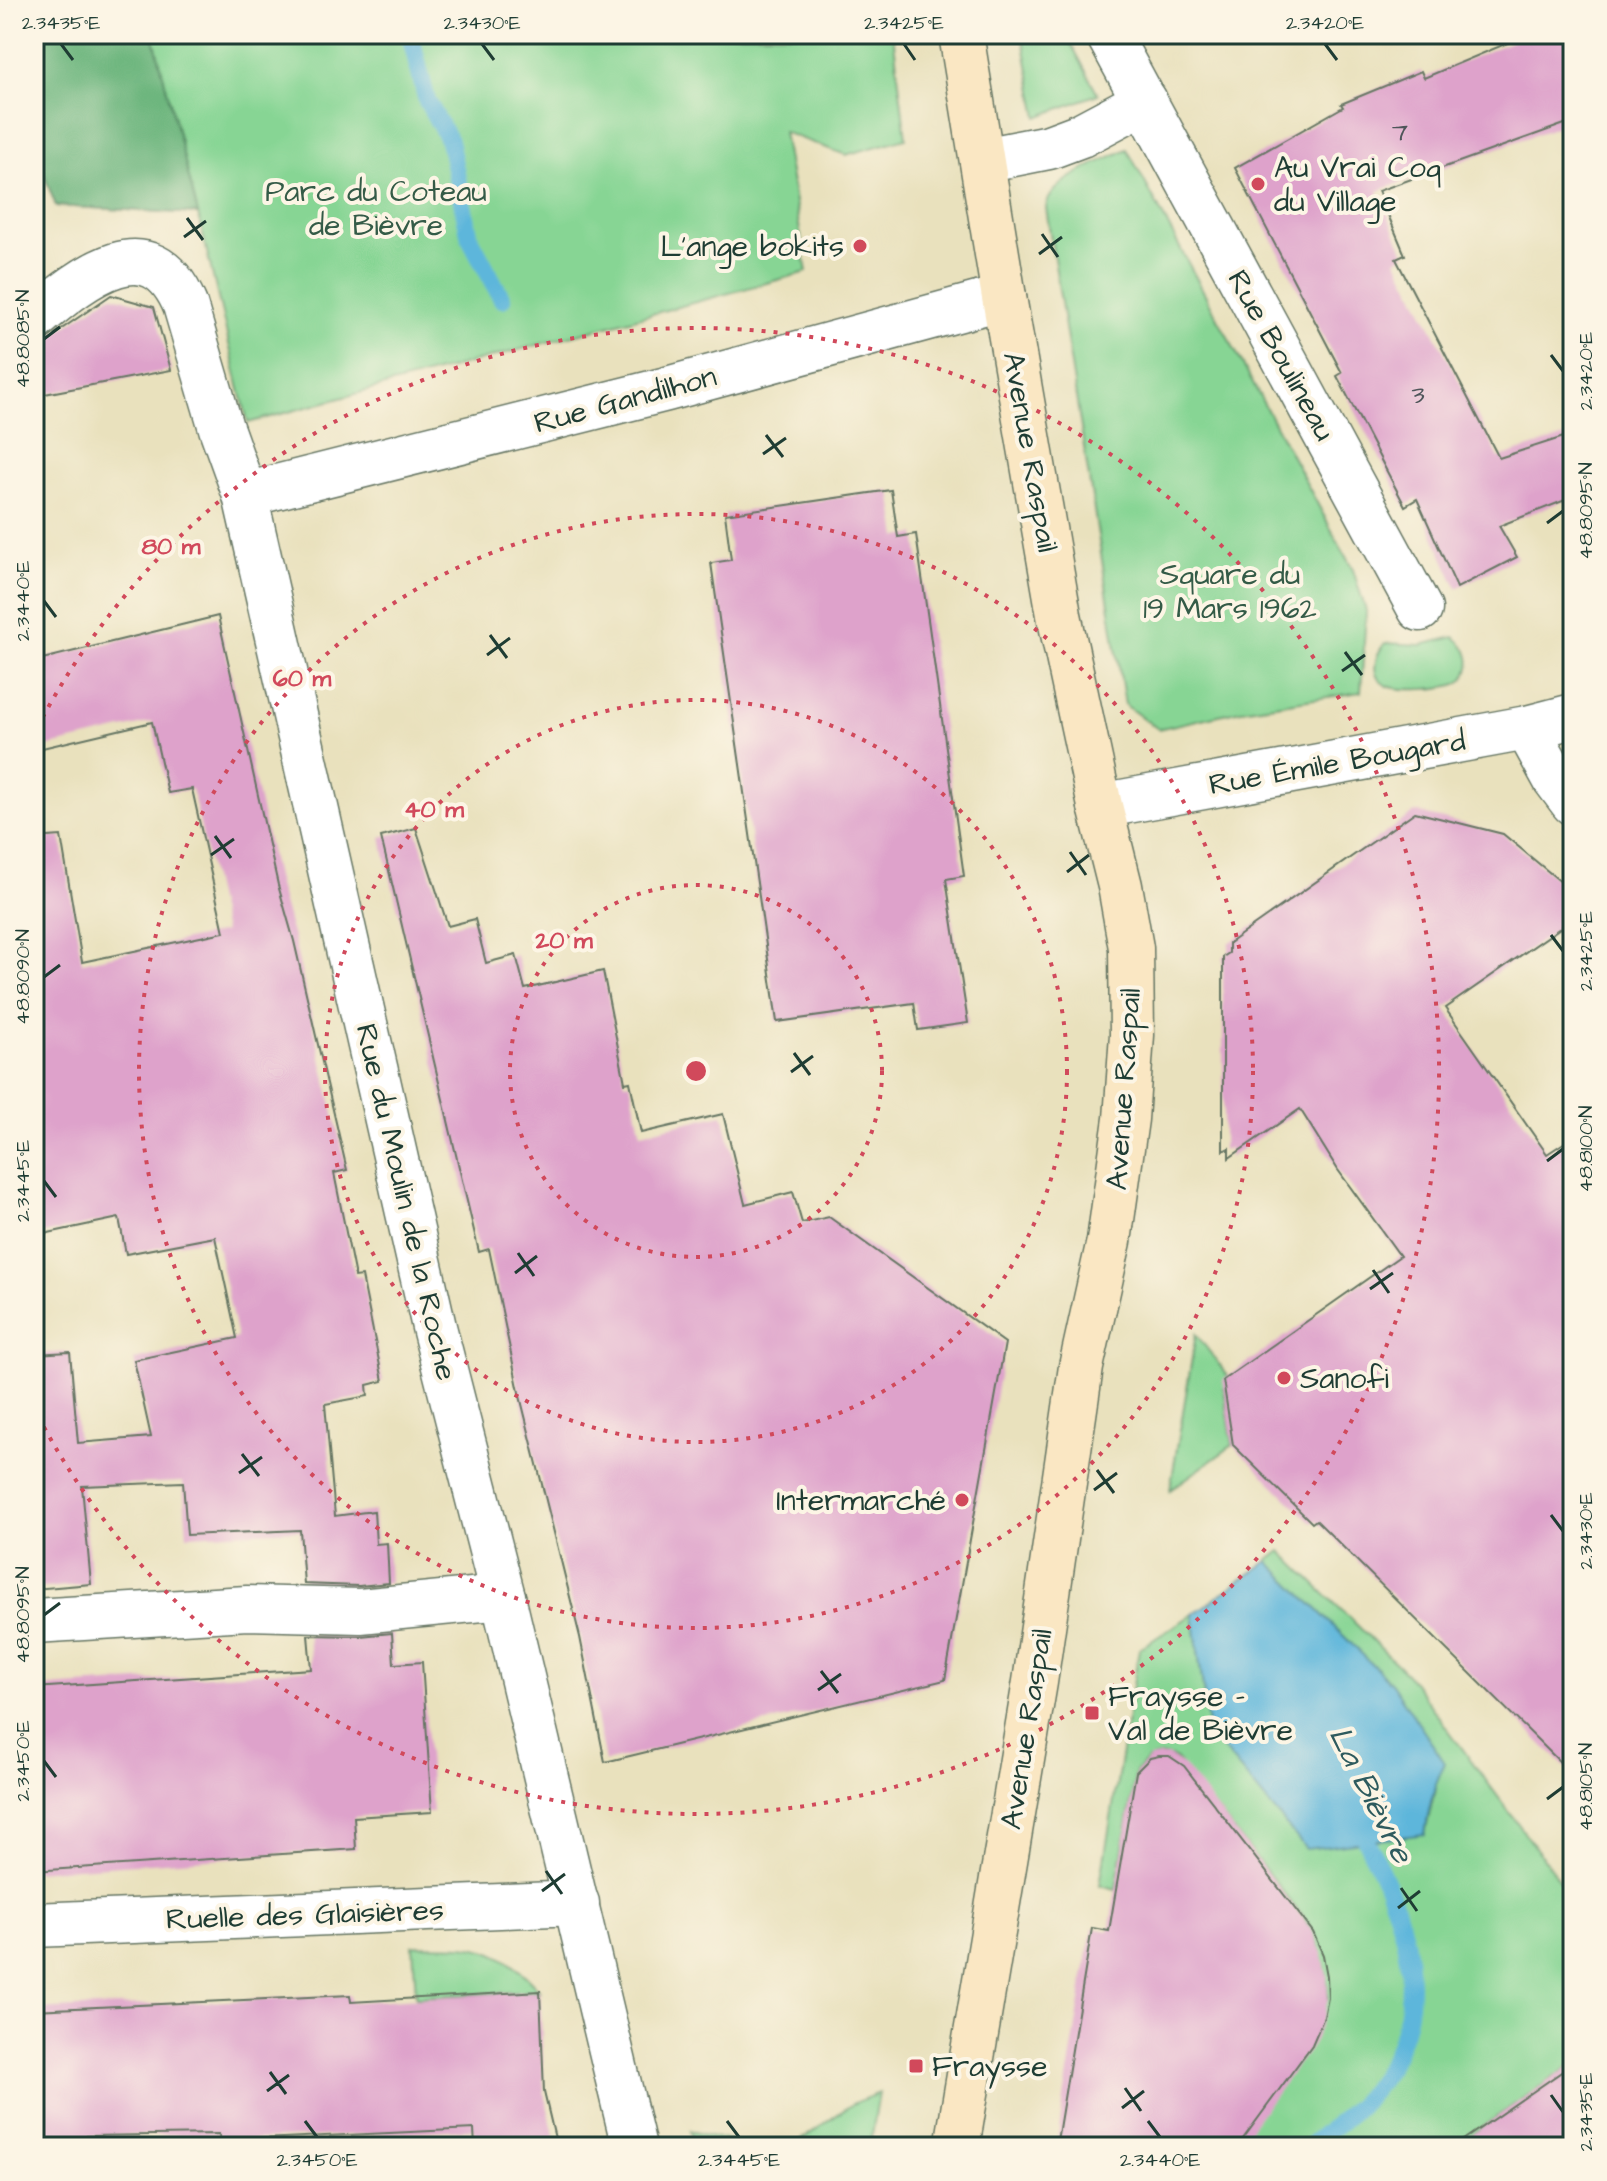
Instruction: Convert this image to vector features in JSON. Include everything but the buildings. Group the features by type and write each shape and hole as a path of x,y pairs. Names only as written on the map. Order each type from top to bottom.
{"main road":[{"name":"Avenue Raspail","path":"957,2147 1035,1682 1081,1367 1109,1241 1126,1119 1132,1035 1131,948 1059,615 961,34"}],"street":[{"name":"Rue Boulineau","path":"1108,34 1420,609"},
{"path":"983,160 1060,143 1145,101"},
{"name":"Rue du Moulin de la Roche","path":"34,319 74,286 115,264 129,261 142,262 168,275 178,287 185,305 221,428 245,495 434,1327 503,1597 634,2147"},
{"name":"Rue Gandilhon","path":"245,495 667,389 1004,297"},
{"name":"Rue Émile Bougard","path":"1100,806 1527,728 1573,716"},
{"path":"1527,728 1549,769 1573,803"},
{"path":"34,1621 247,1608 360,1611 503,1597"},
{"name":"Ruelle des Glaisières","path":"34,1925 577,1903"}],"green space":[{"name":"Parc du Coteau de Bièvre","path":"34,34 893,34 906,138 846,155 783,132 807,272 248,423 198,214 56,206 34,148"},
{"path":"34,34 153,34 198,214 56,206 34,148"},
{"path":"1022,34 1066,34 1098,94 1038,117"},
{"name":"Square du 19 Mars 1962","path":"1127,149 1353,570 1366,611 1361,692 1241,710 1158,729 1125,705 1046,208 1049,198 1067,180"},
{"path":"1454,637 1462,643 1469,661 1466,676 1457,684 1402,689 1388,686 1378,678 1376,660 1385,643 1421,645"},
{"path":"1196,1334 1230,1379 1235,1381 1224,1389 1233,1445 1170,1490"},
{"path":"1281,1551 1407,1674 1573,1898 1573,2064 1453,2147 1237,2147 1328,1998 1326,1976 1319,1946 1304,1918 1176,1759 1164,1756 1154,1758 1136,1772 1116,1889 1100,1885 1139,1649 1193,1614 1209,1732 1425,1834 1437,1780 1392,1684 1268,1561"},
{"path":"413,1945 469,1947 497,1955 540,1991 416,1997"},
{"path":"879,2093 870,2147 791,2147 854,2103"},
{"path":"690,2131 752,2147 694,2147"}],"water":[{"path":"1268,1561 1392,1684 1445,1763 1432,1797 1425,1834 1306,1849 1209,1732 1193,1614"}],"waterway":[{"name":"La Bièvre","path":"410,34 427,101 449,141 470,238 502,299"},
{"name":"La Bièvre","path":"1309,2147 1359,2106 1389,2065 1404,2031 1410,1996 1408,1960 1401,1925 1389,1889 1355,1820"}],"place":[{"name":"Au Vrai Coq du Village","path":"1258,184"},
{"name":"L'ange bokits","path":"860,246"},
{"name":"Sanofi","path":"1284,1378"},
{"name":"Intermarché","path":"962,1500"},
{"name":"Fraysse - Val de Bièvre","path":"1092,1713"},
{"name":"Fraysse","path":"916,2066"}]}
